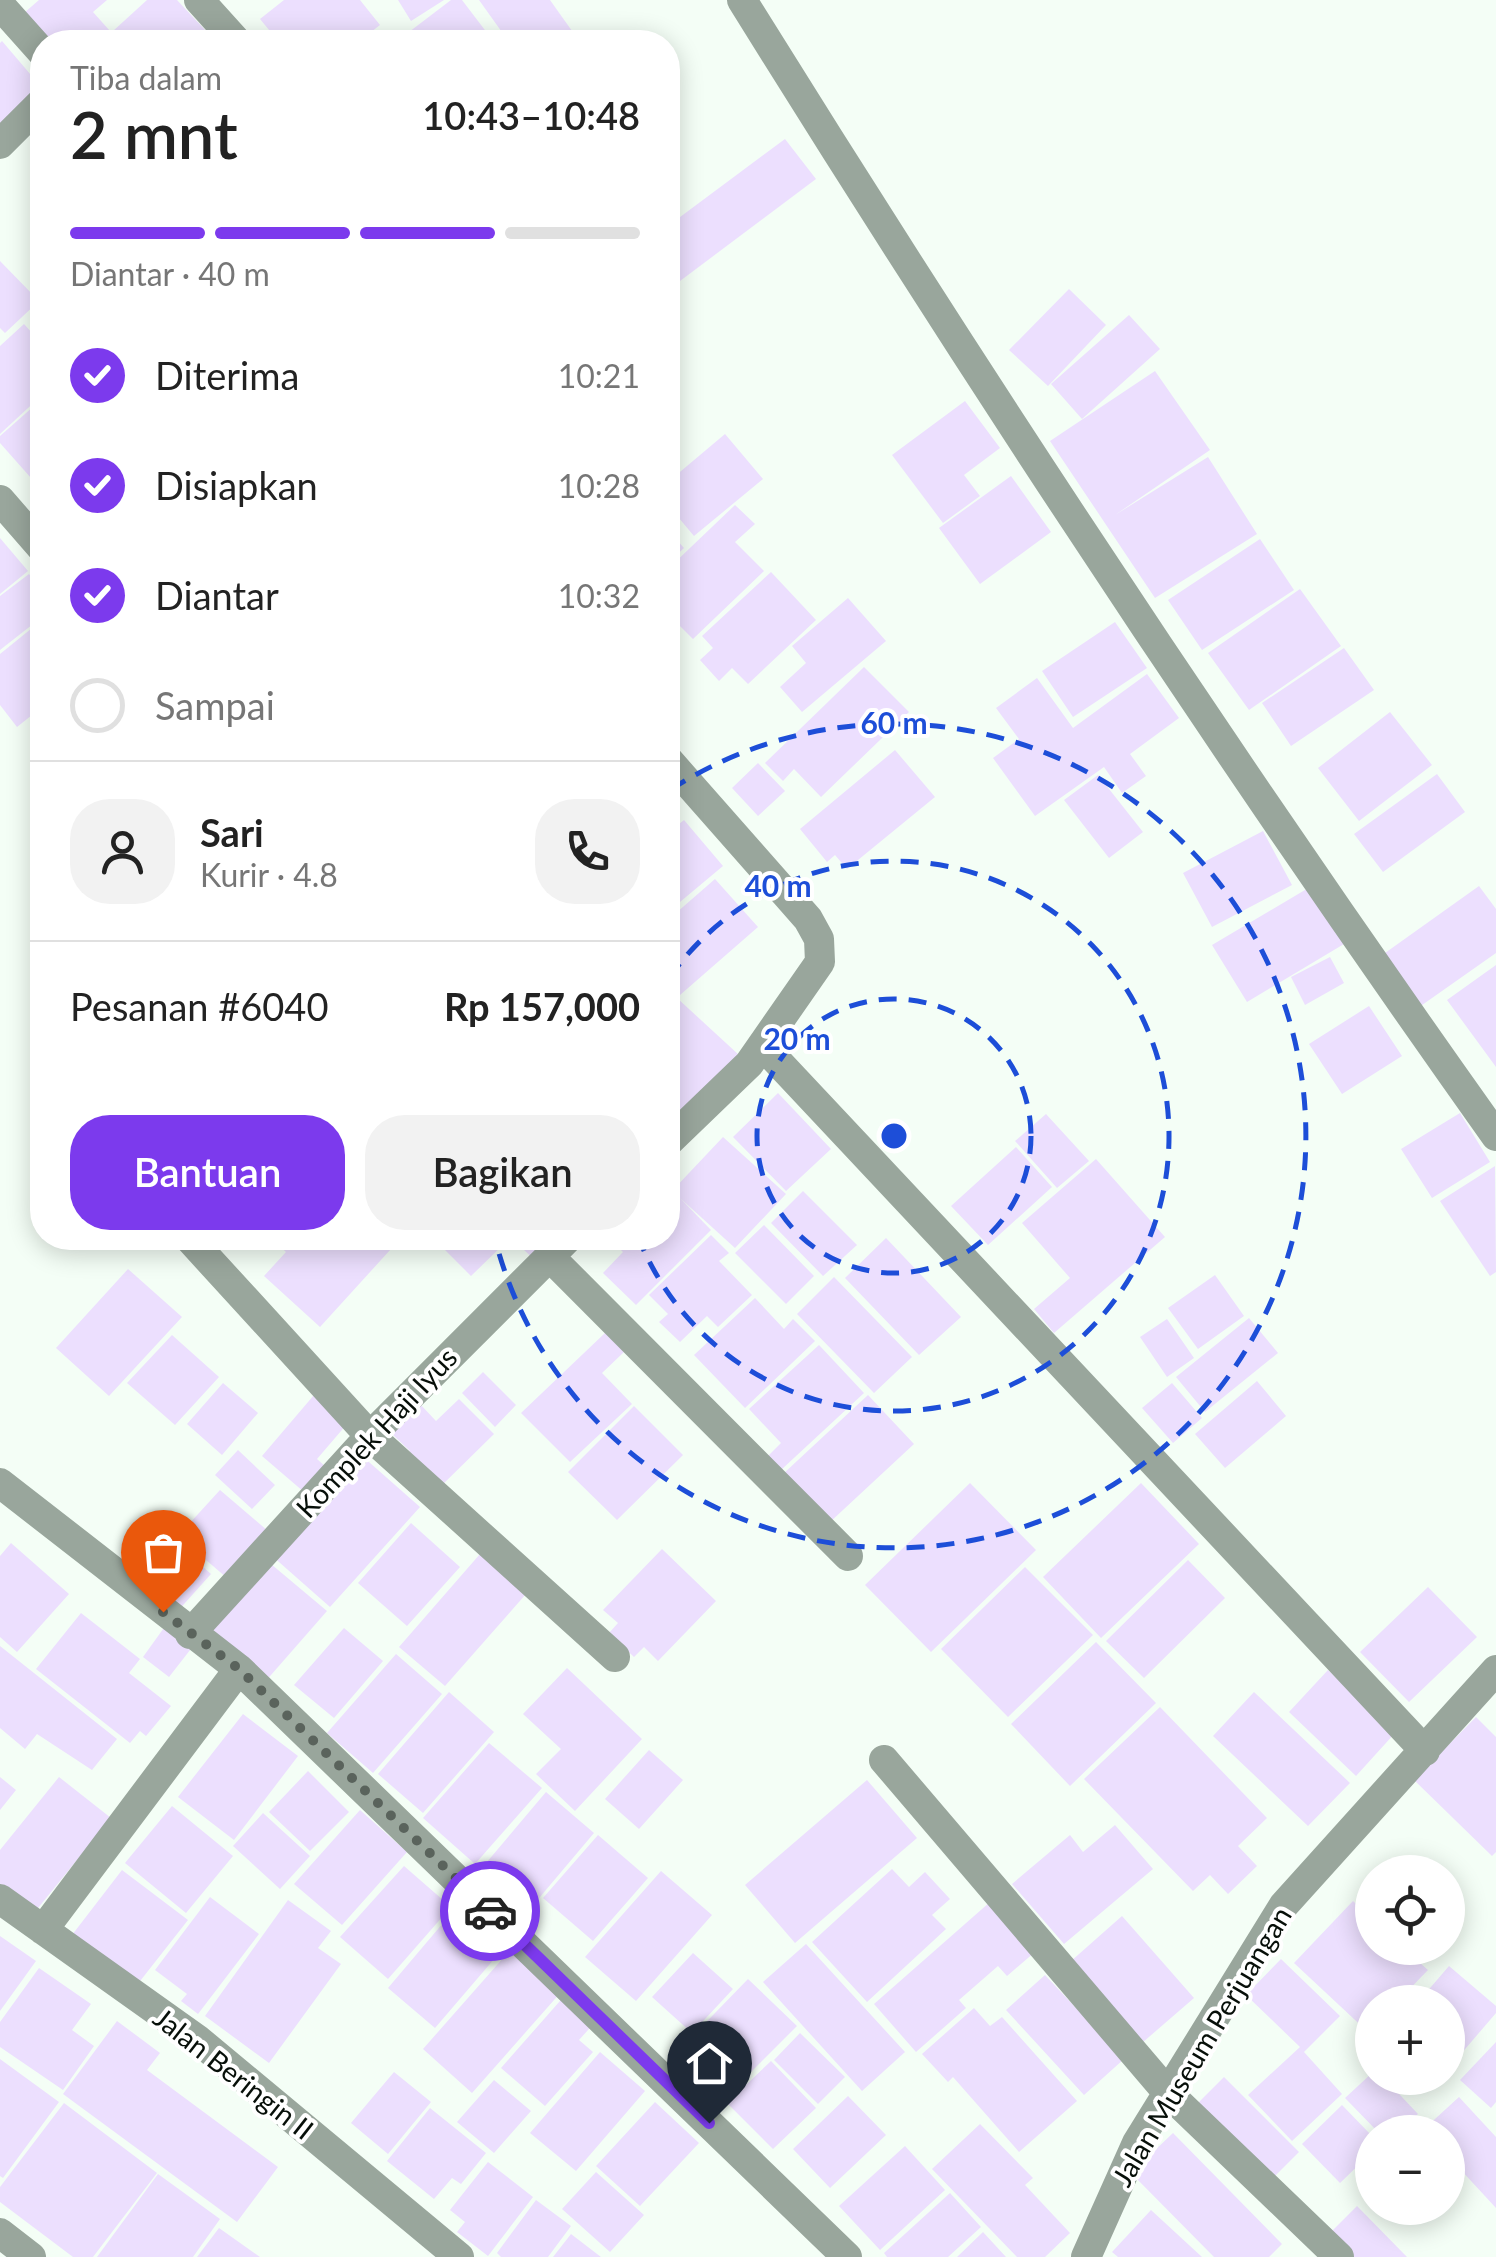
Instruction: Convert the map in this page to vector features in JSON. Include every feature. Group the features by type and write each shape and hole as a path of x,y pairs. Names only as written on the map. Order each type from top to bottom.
{"street":[{"path":"199,0 226,30"},
{"path":"742,0 936,312 1376,968 1496,1136"},
{"path":"0,4 30,38"},
{"path":"0,144 30,114"},
{"path":"0,500 30,534"},
{"path":"680,774 808,919 819,938 820,962 763,1046 680,1130"},
{"path":"763,1046 1425,1751"},
{"path":"200,1250 370,1436 615,1658"},
{"name":"Komplek Haji Iyus","path":"190,1634 370,1436 556,1250"},
{"path":"562,1250 848,1556"},
{"path":"0,1483 239,1669 848,2257"},
{"path":"43,1930 239,1669"},
{"name":"Jalan Museum Perjuangan","path":"1086,2257 1137,2143 1284,1905 1496,1670"},
{"path":"884,1760 1168,2092 1339,2257"},
{"name":"Jalan Beringin II","path":"0,1899 198,2040 460,2257"},
{"path":"0,2233 31,2257"}],"building":[{"path":"39,0 107,0 93,12 109,30 38,30 24,13"},
{"path":"147,0 177,0 205,30 114,30"},
{"path":"284,0 360,0 380,25 374,30 269,30 260,19"},
{"path":"398,0 444,0 411,21"},
{"path":"451,0 462,0 485,30 412,30"},
{"path":"479,0 550,0 571,30 500,30"},
{"path":"0,43 30,74 30,99 0,126"},
{"path":"785,139 816,179 680,281 680,217"},
{"path":"0,261 30,292 30,309 5,333 0,328"},
{"path":"1069,289 1106,325 1048,386 1009,350"},
{"path":"1129,315 1160,349 1082,419 1051,384"},
{"path":"24,324 30,331 30,406 0,434 0,346"},
{"path":"1155,371 1210,450 1115,515 1208,457 1257,534 1155,598 1050,441"},
{"path":"965,401 1000,448 964,475 980,496 943,523 892,455"},
{"path":"30,410 30,477 0,443 0,436"},
{"path":"725,434 763,479 694,536 680,519 680,472"},
{"path":"1011,476 1051,532 980,584 939,528"},
{"path":"735,505 755,524 735,542 764,571 693,639 680,626 680,558"},
{"path":"0,538 28,571 0,594"},
{"path":"1260,539 1294,590 1202,650 1168,600"},
{"path":"771,572 816,620 748,684 732,668 719,681 700,660 713,648 702,636"},
{"path":"30,575 30,626 0,650 0,596"},
{"path":"1300,589 1341,646 1249,710 1208,653"},
{"path":"848,598 886,641 802,712 780,687 806,663 792,646"},
{"path":"1115,622 1147,668 1073,717 1042,671"},
{"path":"30,630 30,717 17,727 0,705 0,654"},
{"path":"1344,648 1374,690 1291,746 1262,703"},
{"path":"864,667 909,712 821,797 794,769 783,781 765,763"},
{"path":"1147,674 1179,718 1130,754 1146,776 1122,793 1104,767 1035,816 993,758 1019,739 996,708 1037,678 1073,728"},
{"path":"1390,712 1432,765 1359,821 1318,768"},
{"path":"895,750 935,797 847,869 835,855 827,862 800,829"},
{"path":"758,763 785,791 758,816 732,788"},
{"path":"1437,774 1465,812 1383,872 1354,834"},
{"path":"1098,775 1143,832 1109,858 1064,800"},
{"path":"684,820 723,866 680,902 680,823"},
{"path":"1263,831 1292,885 1212,927 1183,873"},
{"path":"715,879 758,927 680,995 680,910"},
{"path":"1479,886 1496,909 1496,953 1415,1010 1378,958"},
{"path":"1310,887 1344,944 1247,1002 1212,945"},
{"path":"1330,957 1344,983 1305,1005 1291,977"},
{"path":"1496,965 1496,1067 1447,1000"},
{"path":"680,1001 739,1055 680,1119"},
{"path":"1369,1006 1402,1056 1342,1094 1309,1044"},
{"path":"778,1093 831,1149 786,1191 733,1137"},
{"path":"1460,1113 1490,1162 1432,1198 1401,1149"},
{"path":"1046,1114 1089,1161 1057,1188 1015,1141"},
{"path":"723,1137 786,1194 735,1248 680,1198 680,1183"},
{"path":"1016,1147 1052,1187 988,1245 951,1206"},
{"path":"1096,1159 1165,1237 1054,1333 1034,1309 1070,1278 1022,1223"},
{"path":"1495,1166 1496,1272 1490,1276 1440,1201"},
{"path":"803,1191 857,1245 823,1276 771,1223"},
{"path":"680,1198 711,1230 636,1305 603,1273 623,1252 680,1250"},
{"path":"764,1225 814,1276 786,1304 735,1253"},
{"path":"711,1235 729,1253 719,1261 752,1295 718,1327 707,1316 680,1342 659,1322 668,1314 649,1295"},
{"path":"886,1238 961,1317 919,1355 845,1278"},
{"path":"284,1250 390,1250 320,1327 264,1276 286,1252"},
{"path":"445,1250 498,1250 471,1276"},
{"path":"524,1250 547,1250 536,1261"},
{"path":"128,1269 182,1317 109,1396 56,1348"},
{"path":"1215,1275 1244,1316 1198,1349 1168,1308"},
{"path":"834,1277 912,1357 874,1393 797,1314"},
{"path":"755,1298 784,1329 793,1319 815,1341 745,1408 694,1355"},
{"path":"1249,1318 1278,1353 1205,1412 1176,1377"},
{"path":"1167,1319 1194,1358 1167,1377 1140,1337"},
{"path":"605,1333 624,1352 602,1373 632,1404 570,1462 521,1413"},
{"path":"172,1335 219,1377 175,1425 127,1383"},
{"path":"819,1345 864,1393 781,1470 768,1456 781,1443 749,1409"},
{"path":"483,1372 516,1405 495,1427 462,1393"},
{"path":"1257,1381 1286,1416 1225,1468 1195,1434"},
{"path":"223,1383 258,1413 222,1455 187,1424"},
{"path":"1172,1383 1202,1418 1173,1443 1142,1408"},
{"path":"314,1395 347,1424 317,1459 326,1467 304,1492 262,1456"},
{"path":"868,1395 914,1444 829,1523 783,1474"},
{"path":"459,1399 494,1434 436,1491 403,1459 410,1451 391,1433 420,1404 436,1421"},
{"path":"634,1406 683,1455 617,1520 568,1472"},
{"path":"238,1450 275,1485 252,1509 215,1475"},
{"path":"361,1455 420,1507 330,1607 271,1555"},
{"path":"970,1483 1036,1550 931,1652 865,1585"},
{"path":"1141,1483 1199,1544 1101,1638 1043,1577"},
{"path":"220,1490 268,1531 227,1578 178,1536"},
{"path":"411,1523 460,1567 407,1626 358,1583"},
{"path":"164,1532 211,1574 176,1613 129,1571"},
{"path":"11,1543 69,1594 17,1652 0,1637 0,1556"},
{"path":"662,1549 716,1601 658,1661 644,1647 634,1657 609,1633 618,1623 603,1610"},
{"path":"480,1554 526,1594 445,1686 399,1647"},
{"path":"265,1559 327,1611 264,1683 203,1630"},
{"path":"1188,1560 1225,1598 1144,1678 1106,1641"},
{"path":"1025,1567 1093,1635 1008,1717 941,1649"},
{"path":"1428,1587 1477,1637 1409,1702 1360,1652"},
{"path":"81,1613 140,1659 129,1673 171,1706 146,1736 140,1731 130,1743 36,1669"},
{"path":"166,1625 194,1645 169,1677 143,1657"},
{"path":"344,1628 383,1661 334,1718 294,1685"},
{"path":"1096,1642 1156,1703 1070,1786 1011,1724"},
{"path":"0,1646 117,1739 92,1770 37,1734 25,1749 0,1728"},
{"path":"396,1654 442,1694 373,1773 327,1733"},
{"path":"567,1668 642,1739 575,1811 536,1774 561,1749 523,1714"},
{"path":"1328,1670 1395,1733 1356,1776 1289,1712"},
{"path":"449,1692 494,1732 423,1813 378,1774"},
{"path":"1254,1692 1350,1783 1308,1826 1213,1736"},
{"path":"1160,1707 1267,1818 1238,1846 1257,1866 1228,1894 1210,1875 1193,1891 1084,1779"},
{"path":"243,1714 298,1756 234,1840 178,1797"},
{"path":"1476,1717 1496,1737 1496,1852 1492,1856 1414,1780"},
{"path":"489,1743 542,1788 475,1864 423,1818"},
{"path":"649,1750 683,1780 639,1829 605,1799"},
{"path":"308,1771 349,1812 310,1851 269,1812"},
{"path":"0,1777 16,1790 0,1810"},
{"path":"59,1777 111,1818 34,1913 0,1886 0,1850"},
{"path":"867,1780 917,1838 795,1943 745,1885"},
{"path":"546,1792 594,1833 529,1910 481,1869"},
{"path":"172,1806 233,1856 186,1913 125,1863"},
{"path":"360,1810 407,1852 342,1925 294,1884"},
{"path":"263,1813 310,1856 280,1889 233,1846"},
{"path":"1115,1825 1153,1869 1064,1944 1012,1884 1070,1835 1083,1852"},
{"path":"598,1835 648,1878 593,1941 543,1898"},
{"path":"404,1866 451,1907 388,1979 340,1937"},
{"path":"892,1869 909,1887 925,1872 950,1899 932,1915 946,1929 867,2002 812,1942"},
{"path":"122,1870 188,1920 137,1985 72,1935"},
{"path":"661,1871 712,1915 636,2001 585,1957"},
{"path":"210,1897 259,1934 198,2014 181,2001 187,1994 155,1970"},
{"path":"288,1900 331,1931 318,1948 341,1964 269,2063 205,2016"},
{"path":"1353,1901 1355,1965 1422,1965 1428,1970 1413,1985 1355,1985 1355,2020 1294,1963"},
{"path":"990,1902 1035,1952 1007,1976 998,1966 959,2000 966,2008 916,2052 874,2004"},
{"path":"460,1903 507,1944 435,2028 388,1988"},
{"path":"1122,1916 1194,1998 1142,2043 1070,1962"},
{"path":"0,1936 36,1961 0,2011"},
{"path":"806,1944 905,2052 862,2091 763,1982"},
{"path":"512,1948 562,1991 472,2093 423,2049"},
{"path":"693,1953 733,1989 692,2033 652,1997"},
{"path":"1281,1959 1340,2016 1304,2052 1342,2094 1292,2141 1248,2095 1300,2047 1246,1995"},
{"path":"1449,1966 1496,2006 1496,2013 1465,2049 1465,1985 1433,1985"},
{"path":"39,1968 91,2004 72,2030 94,2046 63,2090 0,2047 0,2022"},
{"path":"1045,1975 1124,2059 1084,2095 1006,2010"},
{"path":"748,1979 797,2026 735,2088 713,2066 706,2072 681,2048"},
{"path":"567,1993 597,2020 579,2040 593,2052 545,2106 501,2068"},
{"path":"974,2008 990,2026 1002,2017 1077,2101 1019,2152 953,2077 948,2082 922,2054"},
{"path":"117,2021 160,2053 147,2070 278,2167 237,2222 63,2094"},
{"path":"800,2033 845,2077 818,2104 774,2060"},
{"path":"1496,2042 1496,2102 1491,2108 1465,2085 1465,2075"},
{"path":"600,2052 645,2091 576,2171 530,2133"},
{"path":"0,2059 59,2102 3,2178 0,2176"},
{"path":"771,2061 816,2108 773,2149 727,2103"},
{"path":"394,2072 431,2102 388,2154 351,2123"},
{"path":"1224,2077 1299,2152 1267,2184 1191,2110"},
{"path":"494,2080 531,2111 494,2153 457,2122"},
{"path":"1355,2089 1355,2095 1400,2095 1418,2114 1362,2115 1345,2098"},
{"path":"848,2096 886,2135 830,2188 793,2149"},
{"path":"1459,2097 1496,2137 1496,2208 1465,2174 1465,2115 1439,2115"},
{"path":"655,2102 699,2143 640,2206 596,2166"},
{"path":"64,2103 157,2173 93,2257 73,2257 0,2202 0,2187"},
{"path":"1342,2105 1355,2118 1355,2168 1340,2183 1302,2144"},
{"path":"430,2108 486,2153 461,2184 452,2178 434,2199 387,2161"},
{"path":"980,2124 1033,2178 1025,2185 1070,2233 1045,2257 1017,2257 932,2169"},
{"path":"1173,2133 1282,2244 1269,2257 1214,2257 1131,2173"},
{"path":"905,2146 945,2190 880,2250 839,2206"},
{"path":"488,2162 533,2197 488,2256 457,2232 465,2222 450,2210"},
{"path":"596,2172 644,2215 610,2252 562,2209"},
{"path":"158,2174 220,2219 193,2257 97,2257"},
{"path":"950,2193 981,2227 948,2257 887,2257 884,2253"},
{"path":"536,2200 571,2226 548,2257 501,2257 497,2253"},
{"path":"1355,2208 1355,2225 1376,2225 1407,2257 1352,2257 1329,2234"},
{"path":"1151,2210 1202,2257 1118,2257 1112,2252"},
{"path":"219,2228 260,2257 197,2257"},
{"path":"983,2232 1006,2257 957,2257"},
{"path":"571,2234 601,2257 553,2257"}],"way so far":[{"path":"163,1612 239,1669 490,1911"}],"route":[{"path":"490,1911 709,2123"}]}
